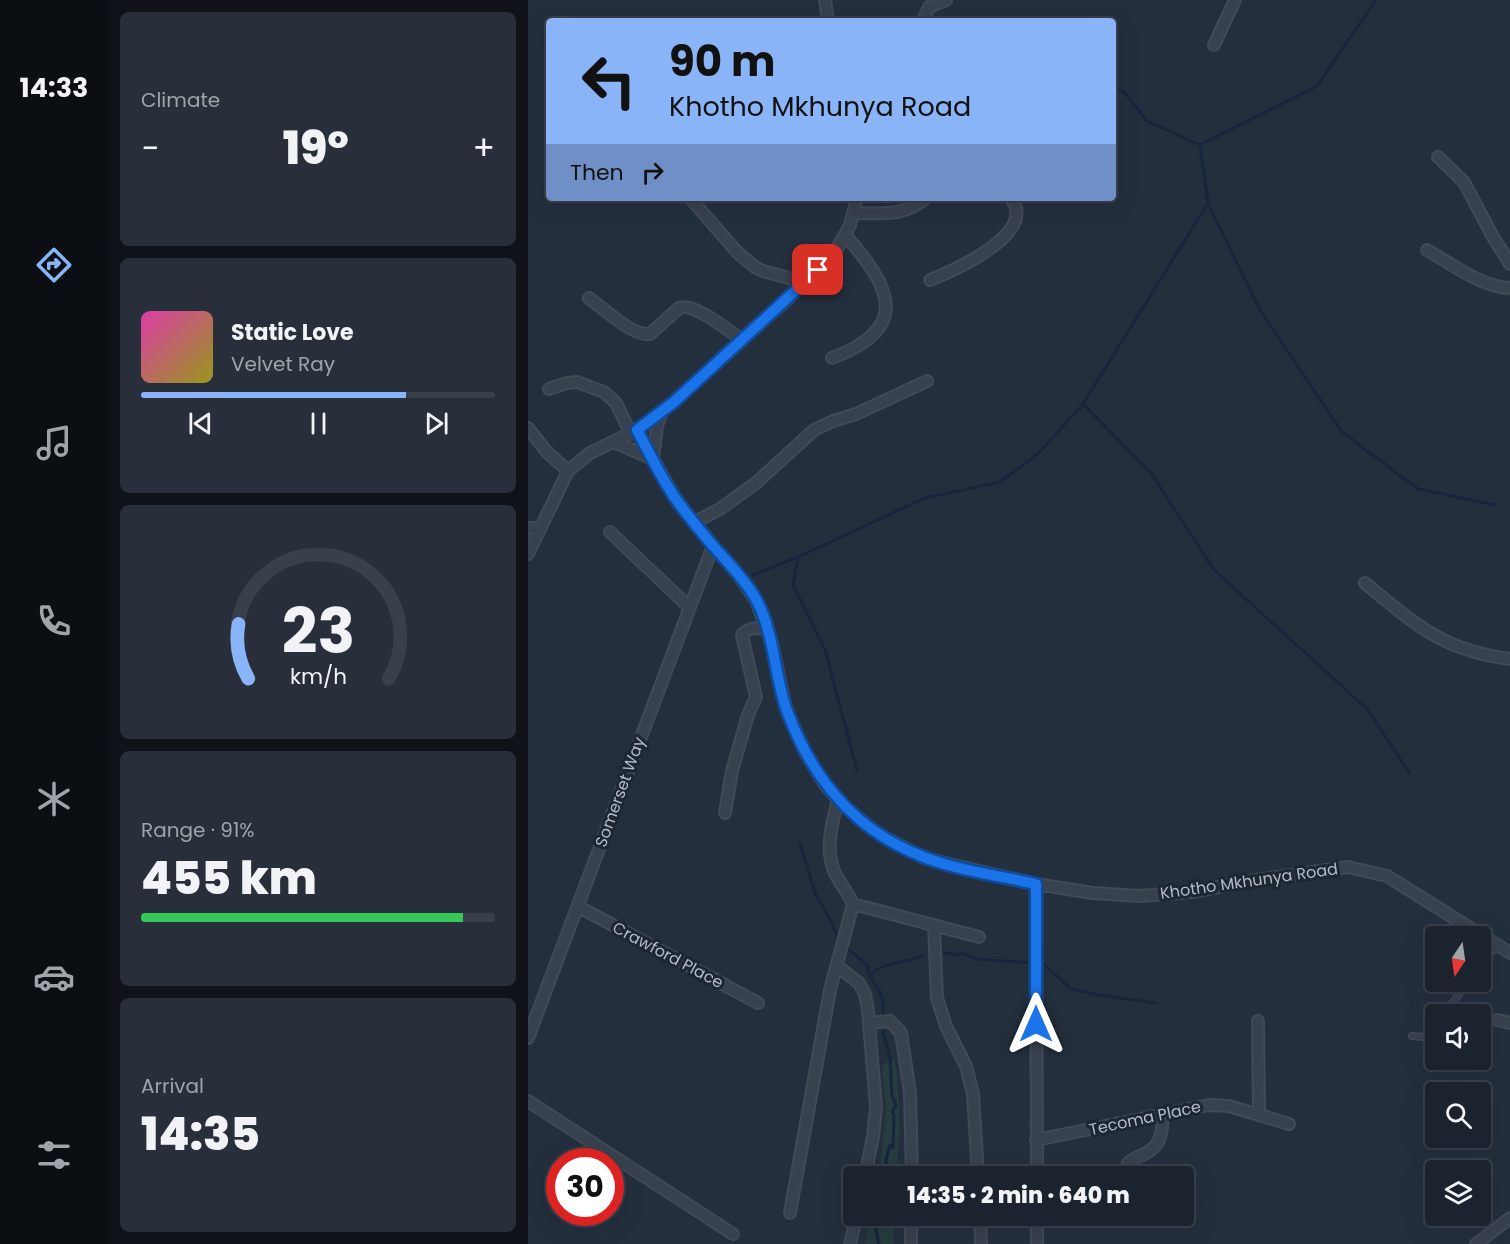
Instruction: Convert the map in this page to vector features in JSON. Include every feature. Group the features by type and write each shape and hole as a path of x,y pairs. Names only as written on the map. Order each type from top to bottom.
{"street":[{"path":"825,0 826,18"},
{"path":"924,18 929,7 946,0"},
{"path":"1214,45 1235,0"},
{"path":"1438,157 1464,182 1510,264"},
{"path":"693,201 738,253 755,267 789,278 802,285"},
{"path":"528,554 568,471 590,453 634,432 662,412 802,285 833,254 845,235 856,201"},
{"path":"854,213 892,213 914,208 922,201"},
{"path":"930,280 960,268 981,256 1007,233 1016,220 1017,208 1012,201"},
{"path":"832,358 849,352 869,340 883,324 888,304 875,274 845,235"},
{"path":"1427,250 1497,287 1510,288"},
{"path":"589,298 629,328 644,335 650,334 684,306 696,310 741,339"},
{"path":"695,522 720,509 756,483 814,430 856,414 927,381"},
{"name":"Khotho Mkhunya Road","path":"549,389 567,382 577,382 604,392 616,403 677,501 738,574 756,601 773,647 786,709 806,754 825,785 853,814 886,838 922,857 1036,884 1093,893 1157,896 1348,867 1387,876 1510,953"},
{"path":"614,442 652,459 657,426 662,412"},
{"path":"528,428 547,452 568,471"},
{"path":"528,528 540,528"},
{"path":"610,532 689,607"},
{"name":"Somerset Way","path":"528,1038 713,546"},
{"path":"1365,583 1421,629 1448,643 1491,657 1510,659"},
{"path":"725,813 732,771 748,715 756,697 742,635 750,629 767,628"},
{"path":"789,1213 830,990 853,904 834,871 830,852 831,830 838,800"},
{"path":"1036,884 1037,1166"},
{"path":"853,904 979,937"},
{"name":"Crawford Place","path":"579,907 758,1003"},
{"path":"934,925 937,998 946,1026 966,1066 973,1094 977,1166"},
{"path":"837,966 859,983 865,994 873,1022 876,1107 867,1166"},
{"path":"1497,1020 1510,1023"},
{"path":"873,1022 890,1021 901,1033 910,1093 912,1166"},
{"path":"1258,1021 1259,1115"},
{"path":"528,1101 733,1234"},
{"name":"Tecoma Place","path":"1036,1140 1209,1105 1229,1106 1288,1124"},
{"path":"1127,1166 1128,1163 1148,1152 1159,1142 1162,1136 1163,1115"},
{"path":"1476,1244 1510,1218"},
{"path":"850,1244 854,1226"},
{"path":"911,1226 911,1244"},
{"path":"980,1226 981,1244"},
{"path":"1037,1226 1037,1244"}],"lane":[{"path":"1491,952 1497,945"},
{"path":"1452,1004 1461,992"},
{"path":"1412,1036 1422,1037 1425,1035"}],"green space":[{"path":"890,1058 895,1062 899,1105 897,1166 880,1166 886,1109 882,1068"},
{"path":"868,1226 894,1226 894,1244 865,1244"}],"waterway":[{"path":"753,575 798,557 925,498 1000,482 1038,454 1083,404 1208,203 1200,145 1317,86 1376,0"},
{"path":"1116,89 1124,92 1147,121 1200,145"},
{"path":"1208,204 1260,310 1342,432 1418,489 1496,505"},
{"path":"1084,405 1151,473 1214,570 1367,709 1410,774"},
{"path":"798,557 793,585 825,650 857,770"},
{"path":"800,843 815,893 840,943"},
{"path":"846,947 869,967 867,970 883,1001 883,1031 890,1058 892,1096 896,1105 892,1112 894,1114 893,1148 890,1145 887,1166"},
{"path":"941,952 957,955 963,953 976,959 1032,963"},
{"path":"869,976 887,965 921,956"},
{"path":"1043,963 1071,989 1155,1003"},
{"path":"877,1226 879,1244"}],"route":[{"path":"818,270 674,402 637,430 677,501 738,574 756,601 773,647 786,709 806,754 825,785 838,800 886,838 922,857 1036,884 1036,1024"}]}
